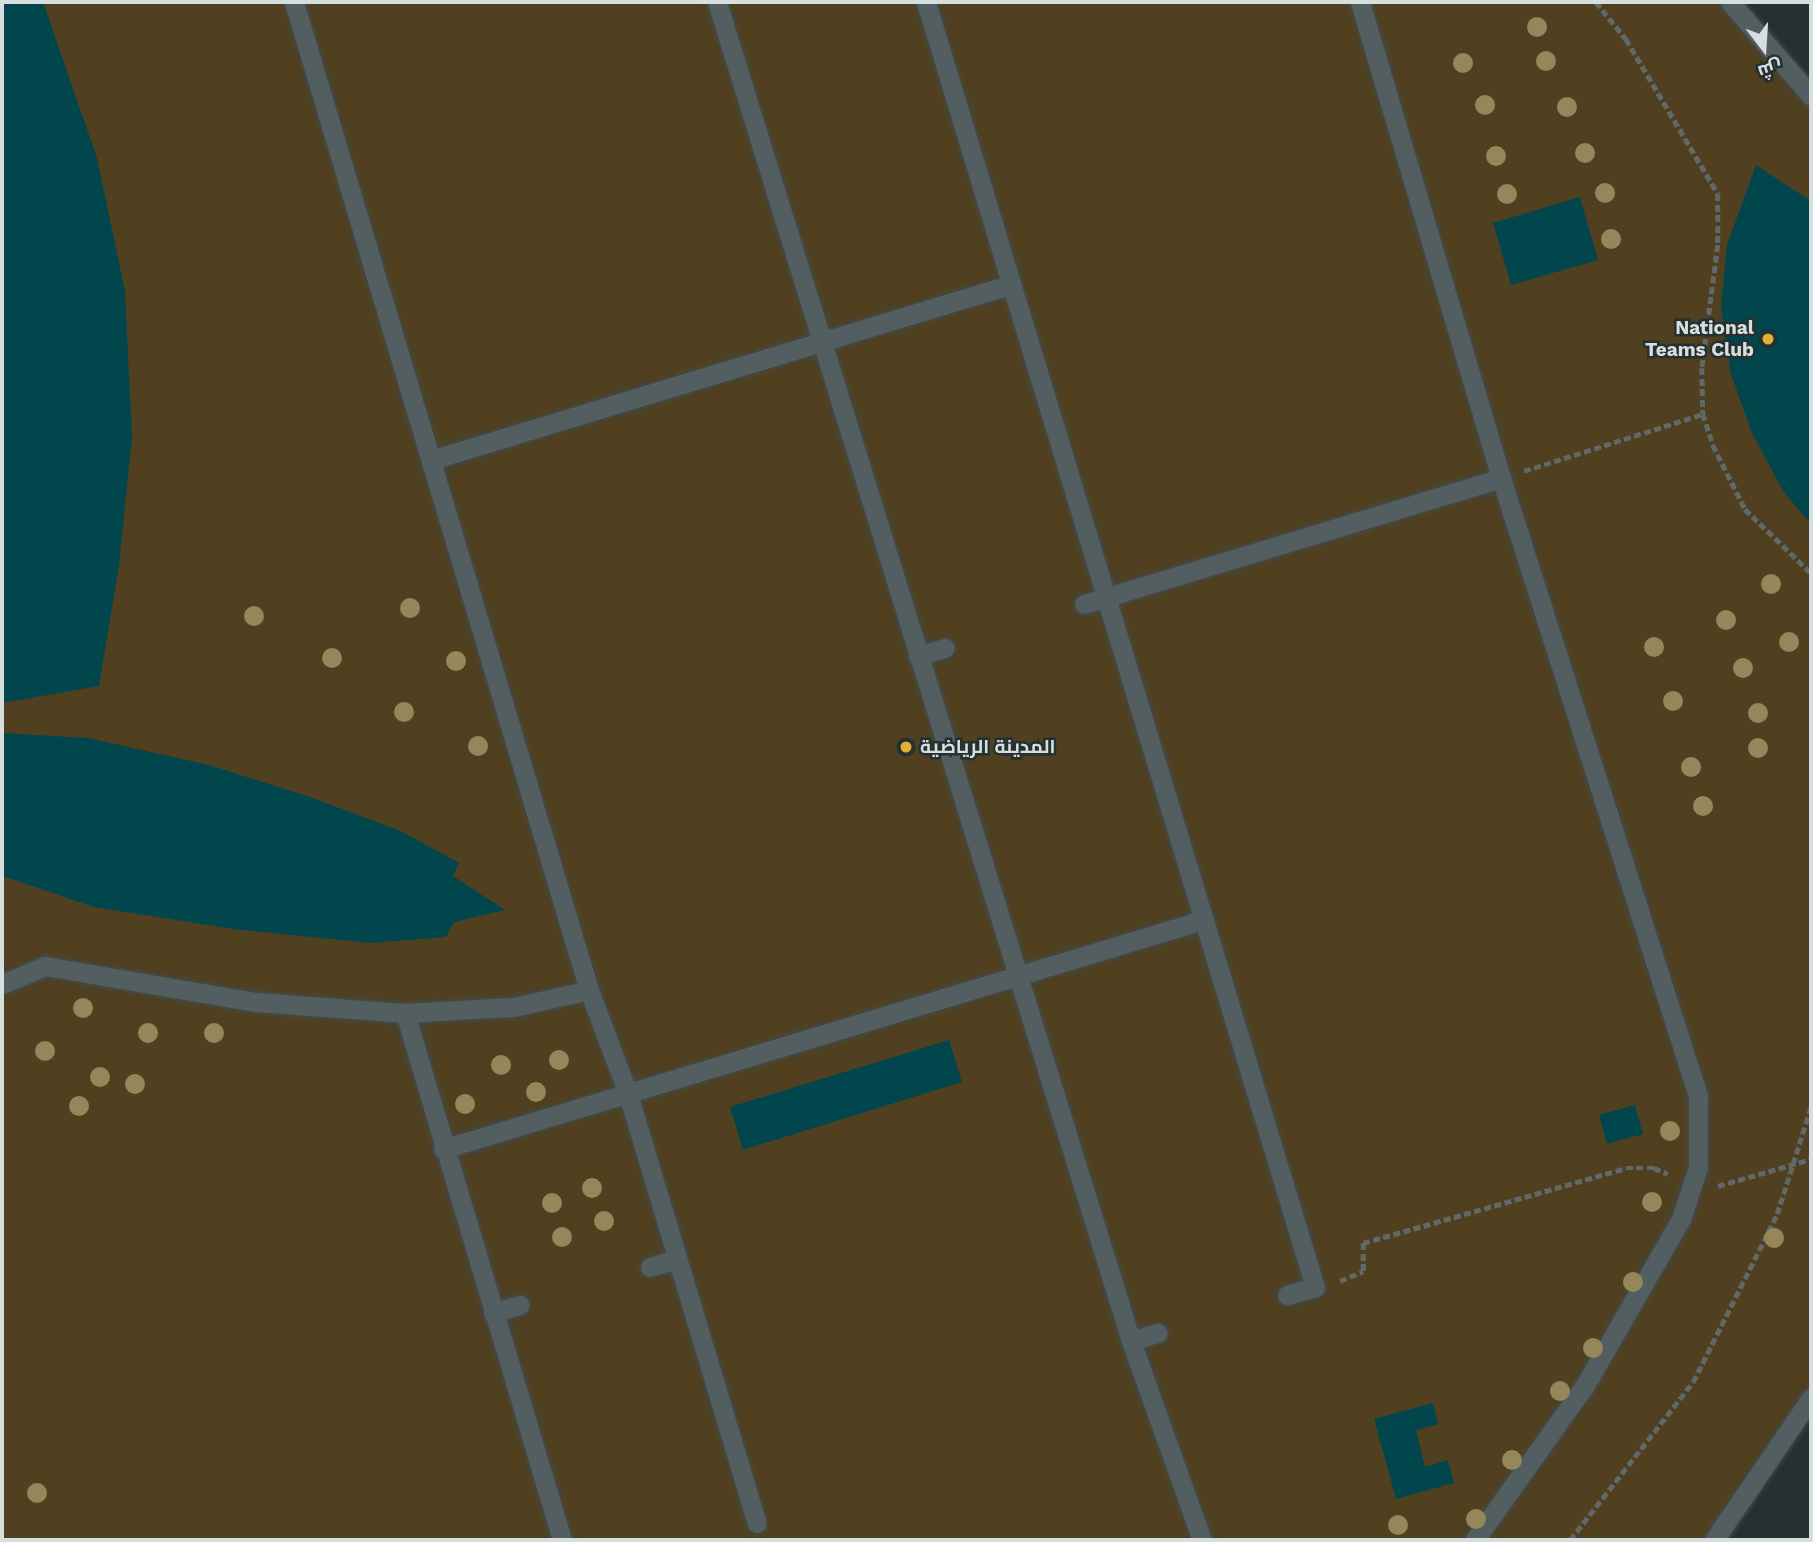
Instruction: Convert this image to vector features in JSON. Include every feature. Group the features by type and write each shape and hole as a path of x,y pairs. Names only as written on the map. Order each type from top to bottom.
{"lane":[{"path":"294,2 589,990 628,1094 757,1523"},
{"path":"717,2 1131,1341 1202,1540"},
{"path":"926,2 1009,285 1315,1287 1287,1295"},
{"path":"1360,2 1501,478 1698,1096 1698,1167 1681,1219 1585,1385 1475,1540"},
{"path":"1730,2 1811,96"},
{"path":"430,460 1009,285"},
{"path":"1084,604 1501,478"},
{"path":"918,656 945,648"},
{"path":"443,1149 1203,920"},
{"path":"2,984 46,966 256,1002 405,1013 514,1007 589,990"},
{"path":"405,1013 443,1149 562,1540"},
{"path":"650,1267 677,1259"},
{"path":"493,1313 520,1305"},
{"path":"1131,1341 1158,1333"},
{"path":"1714,1540 1811,1398"}],"path":[{"path":"1596,2 1626,39 1718,194 1718,245 1702,368 1703,414 1745,509 1811,573"},
{"path":"1501,478 1703,414"},
{"path":"1570,1540 1692,1382 1777,1214 1811,1107"},
{"path":"1315,1287 1361,1275 1363,1242 1626,1168 1666,1172 1690,1193 1792,1168 1811,1159"}],"shaded area":[{"name":"المدينة الرياضية","path":"2,2 1730,2 1811,96 1811,1398 1714,1540 2,1540"}],"building":[{"path":"2,2 43,2 97,158 125,291 132,437 119,566 99,686 2,703"},
{"name":"National Teams Club","path":"1756,165 1811,201 1811,524 1783,491 1751,431 1730,371 1721,307 1727,245"},
{"path":"1580,197 1598,260 1511,285 1493,223"},
{"path":"2,733 88,738 209,765 310,797 401,831 459,863 453,876 505,910 454,922 446,937 371,943 233,929 94,907 2,876"},
{"path":"949,1040 962,1082 743,1150 730,1107"},
{"path":"1635,1105 1643,1134 1607,1144 1599,1115"},
{"path":"1433,1403 1438,1424 1416,1430 1425,1467 1448,1460 1454,1483 1396,1499 1374,1419"}],"place":[{"name":"National Teams Club","path":"1768,339"},
{"name":"المدينة الرياضية","path":"906,747"}]}
